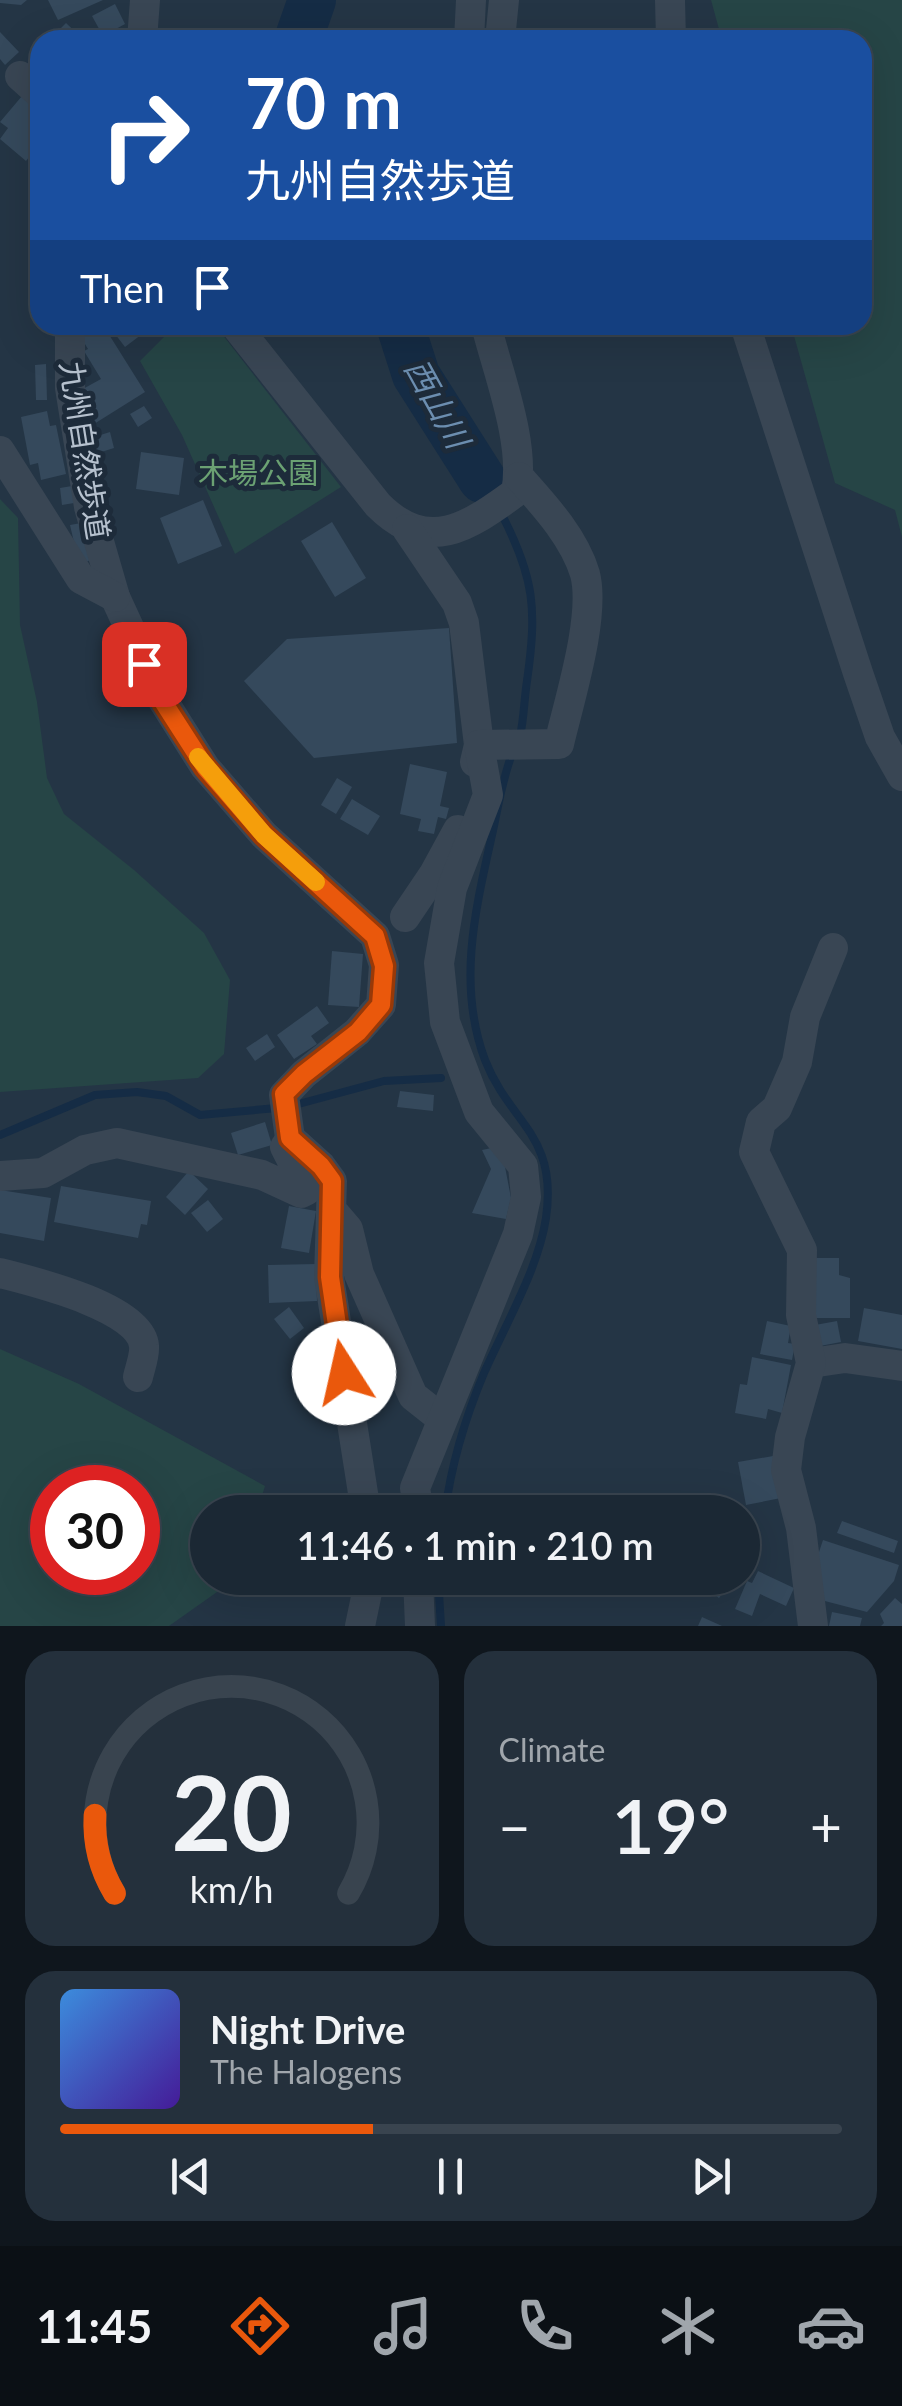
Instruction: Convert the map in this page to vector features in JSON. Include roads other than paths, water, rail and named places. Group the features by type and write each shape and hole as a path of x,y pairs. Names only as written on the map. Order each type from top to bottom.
{"street":[{"path":"142,30 144,0"},
{"path":"469,30 471,0"},
{"path":"501,30 504,0"},
{"path":"670,0 671,30"},
{"name":"九州自然歩道","path":"70,335 70,388 89,507 115,597 162,700 205,767 264,835 375,936 384,966 381,1005 358,1032 304,1074 286,1118"},
{"path":"242,335 378,504 407,529 439,573 461,613 488,795 452,888 439,962 440,978 445,1022 456,1056 479,1112 523,1166 526,1196 518,1234 415,1488 416,1495"},
{"path":"479,744 559,744 586,618 586,576 571,543 517,484 514,436 489,335"},
{"path":"748,335 880,737 902,776"},
{"path":"0,451 80,579 115,597"},
{"path":"407,529 457,530 474,522 517,484"},
{"path":"405,918 465,816 479,744"},
{"path":"812,1626 801,1528 786,1470 790,1436 811,1363 800,1315 802,1250 754,1152 761,1122 777,1108 797,1062 805,1017 833,948"},
{"path":"0,1176 43,1173 85,1150 118,1144 262,1175 301,1193 306,1190 304,1180 285,1147 286,1118"},
{"path":"286,1118 332,1181 330,1277 363,1495"},
{"path":"333,1214 348,1229 359,1274 413,1396 442,1419"},
{"path":"0,1273 50,1286 122,1316 140,1334 144,1346 138,1377"},
{"path":"811,1363 845,1358 902,1366"},
{"path":"360,1626 366,1595"},
{"path":"419,1595 420,1626"}],"waterway":[{"name":"西山川","path":"302,30 312,0"},
{"name":"西山川","path":"403,335 416,375 482,479"},
{"path":"482,479 494,501"},
{"path":"501,513 527,576 532,614 520,736"},
{"path":"448,1495 471,1407 528,1277 546,1218 548,1190 539,1148 495,1082 485,1060 472,1004 475,920 500,794 512,754"},
{"path":"291,1106 384,1081 441,1078"},
{"path":"0,1135 95,1095 137,1092 166,1096 200,1115 277,1108"},
{"path":"439,1595 441,1626"}],"park label":[{"name":"木場公園","path":"258,472"}]}
